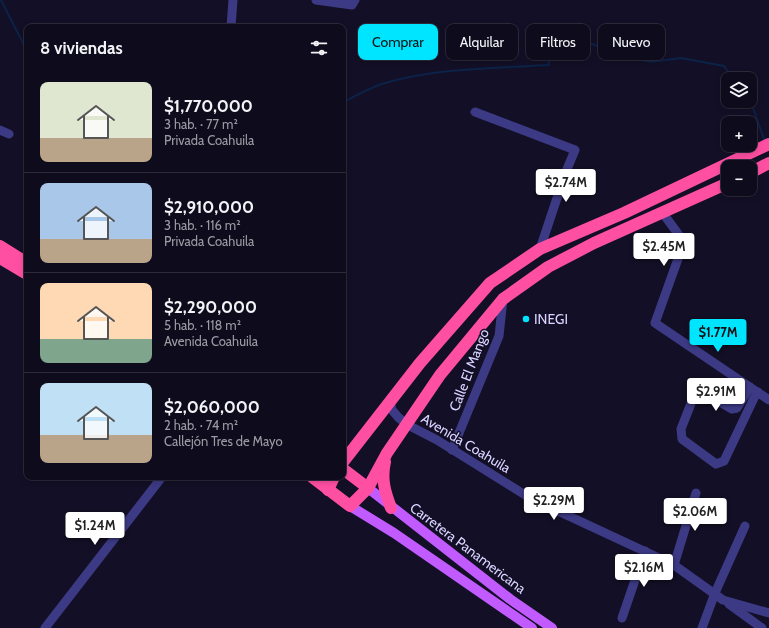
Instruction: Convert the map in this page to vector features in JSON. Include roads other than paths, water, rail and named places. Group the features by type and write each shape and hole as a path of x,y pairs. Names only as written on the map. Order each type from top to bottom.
{"highway":[{"path":"346,458 424,358 490,283 540,249 624,213 769,144"},
{"path":"757,169 769,163"},
{"path":"316,480 350,506 368,488 387,452 440,375 503,299 548,267 594,243 721,185"},
{"path":"0,246 24,261"},
{"path":"0,258 24,272"},
{"path":"346,445 364,436"},
{"path":"387,452 383,471 384,490 391,508"},
{"path":"346,471 368,488"},
{"path":"328,490 333,480"}],"main road":[{"name":"Carretera Panamericana","path":"368,488 391,508 510,599 552,628"},
{"name":"Carretera Panamericana","path":"350,506 394,533 532,628"}],"street":[{"path":"231,24 233,0"},
{"path":"316,0 348,2"},
{"path":"475,112 575,150 565,174 540,249"},
{"path":"0,130 9,134"},
{"path":"662,212 684,242 654,323 769,400"},
{"name":"Calle El Mango","path":"452,450 499,336 503,299"},
{"path":"750,387 737,408 732,409 703,392 694,396 680,429 682,439 716,464 724,461 758,392"},
{"name":"Avenida Coahuila","path":"390,402 392,410 406,424 452,450 530,498 674,565 723,600 769,612"},
{"path":"45,628 160,480"},
{"path":"674,565 696,493"},
{"path":"702,628 715,593 745,526"},
{"path":"622,618 645,551"},
{"path":"723,600 762,628"}],"waterway":[{"path":"1,0 24,45"},
{"path":"346,100 380,85 425,74 487,68 549,65 548,52 572,36 622,56 651,62 681,58 724,66 728,72"},
{"path":"753,108 765,142"}],"place":[{"name":"INEGI","path":"526,319"}]}
